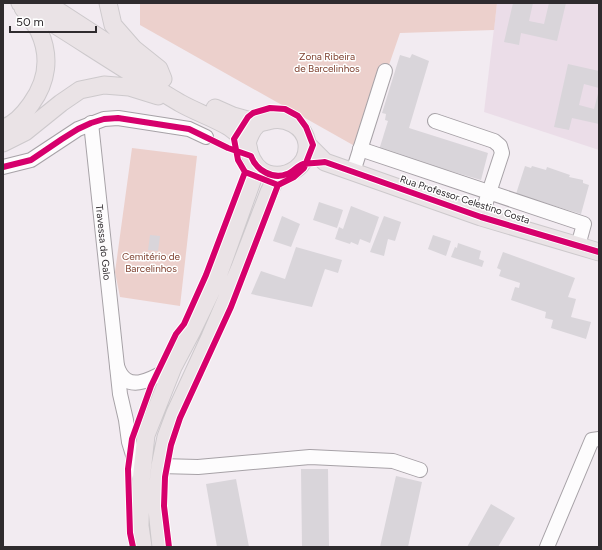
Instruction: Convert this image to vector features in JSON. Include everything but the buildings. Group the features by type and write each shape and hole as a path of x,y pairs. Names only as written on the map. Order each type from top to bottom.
{"main road":[{"path":"20,3 181,103 230,128 247,143 252,161 266,174 277,176 285,175 294,171 301,165 305,156 307,144 300,129 293,123 284,119 275,119 258,123 233,116 210,106 163,79 46,3"},
{"path":"3,128 24,114 37,97 46,75 46,56 39,31 20,3"},
{"path":"108,3 114,25 134,49 159,69 163,79"},
{"path":"3,143 25,132 80,90 104,85 129,87 181,103"},
{"path":"247,143 258,123"},
{"name":"Rua Professor Celestino Costa","path":"307,144 325,162 481,217 599,252"},
{"path":"301,165 325,162"},
{"path":"143,547 140,526 141,482 146,435 173,367 217,279 257,167"},
{"path":"161,547 156,500 160,466 166,437 175,413 239,270 269,192 277,176"}],"street":[{"path":"353,172 385,71"},
{"path":"3,167 31,160 62,139 92,123 104,119 118,118 189,129 206,137"},
{"path":"435,121 488,138 500,146 502,153 481,217"},
{"name":"Travessa do Galo","path":"92,123 115,362 129,442 141,482"},
{"name":"Rua Professor Celestino Costa","path":"360,149 490,191 584,224 578,246"},
{"name":"Travessa do Galo","path":"115,362 118,370 124,378 138,383 153,378 173,367"},
{"path":"547,547 592,440 599,439"},
{"path":"160,466 198,467 310,457 393,461 420,470"}],"shaded area":[{"path":"497,3 599,3 599,150 484,112"}],"green space":[{"name":"Zona Ribeira de Barcelinhos","path":"140,3 497,3 494,30 400,33 360,149 140,25"},
{"name":"Cemitério de Barcelinhos","path":"132,148 197,156 180,306 120,297 115,272"}],"cycle path":[{"path":"169,547 164,506 165,477 171,445 180,418 231,307 278,185 294,177 304,168 313,145 306,127 298,116 285,109 270,108 253,113 248,117 234,139 238,160 245,172 278,185"},
{"path":"3,167 31,160 78,129 91,123 104,119 118,118 189,129 228,148 251,156 257,166 271,175 282,176 303,164 325,162 481,217 599,252"},
{"path":"133,547 130,533 128,469 132,439 151,386 176,334 184,324 206,275 245,172"}]}
